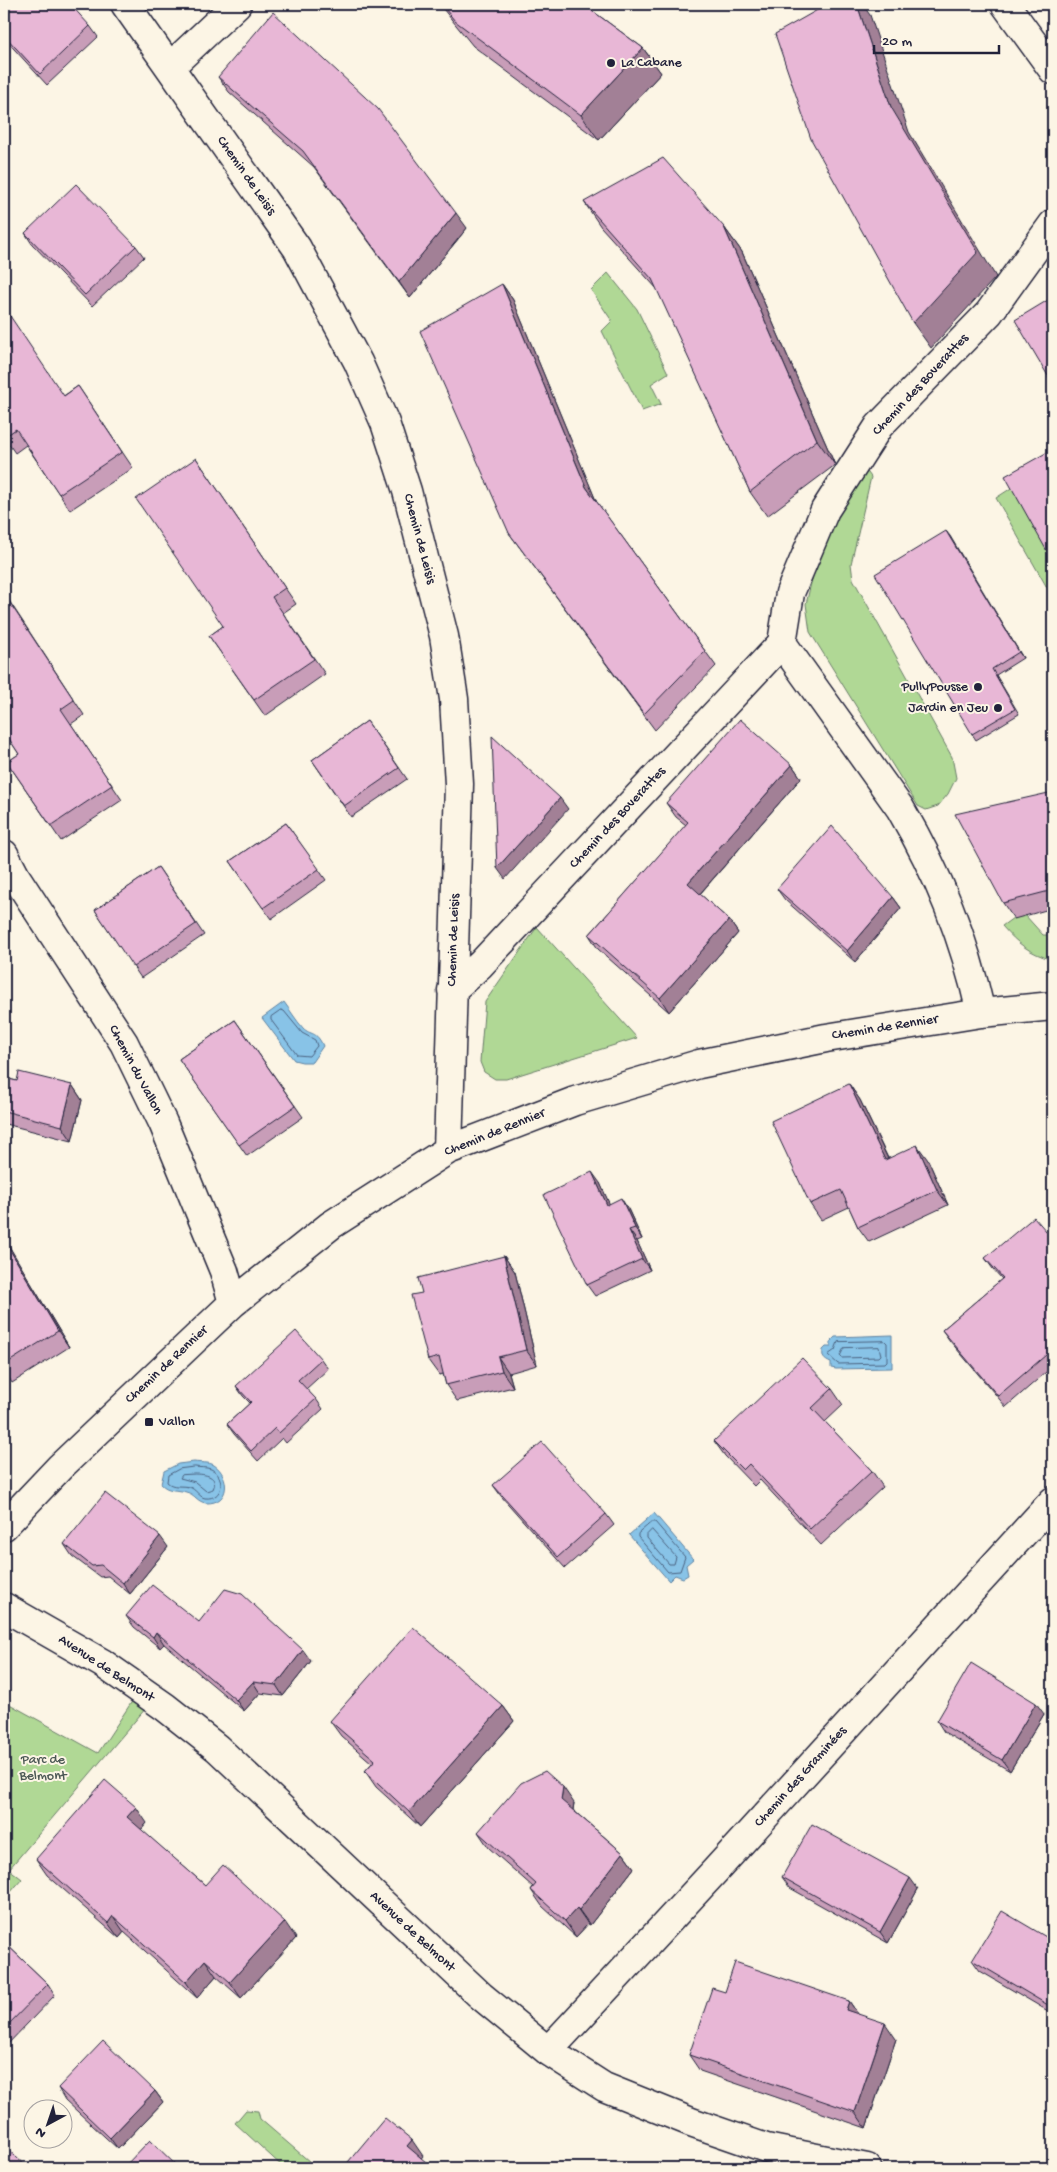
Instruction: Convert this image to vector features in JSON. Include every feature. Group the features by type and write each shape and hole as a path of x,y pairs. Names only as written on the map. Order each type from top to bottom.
{"street":[{"name":"Chemin de Leisis","path":"125,4 297,248 358,362 385,422 407,491 444,636 454,699 460,784 448,1150"},
{"path":"170,67 237,4"},
{"path":"1005,4 1053,70"},
{"name":"Chemin des Boverattes","path":"452,990 480,965 782,643 790,593 825,510 869,441 885,420 989,313 1053,224"},
{"path":"782,643 900,808 914,832 948,901 970,964 981,1013"},
{"name":"Chemin du Vallon","path":"4,854 16,877 124,1043 163,1123 224,1271 233,1303"},
{"name":"Chemin de Rennier","path":"4,1526 60,1467 233,1303 331,1225 448,1150 575,1101 699,1064 826,1038 981,1013 1053,1006"},
{"name":"Chemin des Graminées","path":"548,2051 1053,1502"},
{"name":"Avenue de Belmont","path":"4,1607 102,1663 166,1707 216,1748 481,1996 548,2051 604,2087 691,2122 766,2148 868,2168"}],"green space":[{"path":"608,273 637,309 668,373 651,384 661,404 642,411 602,331 612,321 591,290"},
{"path":"865,469 871,477 851,564 853,579 952,757 956,778 948,794 938,806 926,810 918,806 810,632 806,604 826,536"},
{"path":"1013,487 1053,560 1053,598 996,498"},
{"path":"1025,915 1043,935 1053,935 1053,960 1025,947 1002,926 1013,918"},
{"path":"537,927 637,1038 506,1079 495,1079 484,1072 480,1062 485,1002"},
{"name":"Parc de Belmont","path":"133,1700 146,1708 9,1869 22,1879 4,1900 4,1701 98,1753"},
{"path":"246,2110 258,2111 260,2119 317,2168 284,2168 235,2123"}],"water":[{"path":"284,1002 303,1028 316,1035 323,1046 312,1062 294,1060 262,1018"},
{"path":"892,1335 892,1368 836,1369 831,1368 831,1363 823,1357 823,1350 826,1347 831,1347 831,1341 835,1337"},
{"path":"194,1462 212,1464 223,1475 225,1488 224,1494 220,1499 206,1503 189,1493 170,1489 161,1484 164,1471 178,1464"},
{"path":"654,1513 693,1559 686,1565 688,1575 683,1578 675,1575 669,1581 629,1535"}],"building":[{"path":"4,4 70,4 90,26 40,74 4,35"},
{"path":"441,4 583,4 643,48 581,115 455,21"},
{"path":"828,4 857,4 891,107 978,252 913,323 811,139 775,34"},
{"path":"273,12 378,109 456,213 399,282 303,151 218,77"},
{"path":"663,158 724,227 817,440 750,492 652,279 584,202"},
{"path":"76,184 136,246 85,295 25,233"},
{"path":"502,284 586,487 705,651 644,714 509,533 420,331"},
{"path":"1053,297 1053,380 1051,381 1015,320"},
{"path":"4,307 64,396 78,386 122,452 59,494 16,429 4,437"},
{"path":"1053,449 1053,562 1005,476"},
{"path":"196,458 285,588 272,597 314,659 254,700 209,636 223,626 136,499"},
{"path":"946,531 1019,652 992,669 1015,709 972,734 875,574"},
{"path":"4,594 74,700 61,709 112,785 51,826 7,762 19,754 4,731"},
{"path":"740,719 792,765 688,883 729,920 660,998 589,935 688,822 666,803"},
{"path":"367,721 399,768 344,806 312,760"},
{"path":"492,736 560,798 497,868"},
{"path":"1053,792 1053,890 1003,903 955,814"},
{"path":"286,823 319,869 263,908 230,861"},
{"path":"832,826 893,897 847,951 777,889"},
{"path":"158,867 196,924 133,967 95,910"},
{"path":"235,1020 295,1106 239,1145 179,1059"},
{"path":"19,1072 72,1085 62,1126 4,1111 4,1078 17,1081"},
{"path":"849,1084 885,1160 917,1145 937,1190 858,1227 841,1190 810,1204 771,1121"},
{"path":"592,1172 607,1205 621,1198 635,1228 629,1230 642,1259 587,1285 544,1195"},
{"path":"1034,1217 1053,1239 1053,1349 998,1396 942,1330 1003,1278 985,1258"},
{"path":"4,1240 58,1331 4,1365"},
{"path":"504,1256 526,1350 498,1357 502,1371 446,1385 439,1357 428,1360 411,1295 422,1293 418,1278"},
{"path":"296,1331 321,1359 298,1380 316,1399 279,1433 275,1428 251,1451 227,1424 251,1402 236,1386"},
{"path":"802,1358 832,1389 812,1408 872,1471 810,1529 749,1464 743,1470 714,1441"},
{"path":"542,1442 606,1514 558,1557 493,1485"},
{"path":"105,1493 160,1536 123,1583 101,1565 92,1566 64,1544"},
{"path":"152,1585 199,1622 225,1589 242,1594 303,1650 276,1685 253,1682 236,1700 156,1632 153,1637 126,1616"},
{"path":"413,1627 503,1706 409,1812 365,1771 375,1760 330,1721"},
{"path":"971,1663 1036,1703 1002,1760 937,1721"},
{"path":"545,1771 563,1787 561,1800 623,1853 579,1910 577,1908 565,1921 531,1890 536,1884 478,1832 521,1783"},
{"path":"105,1780 136,1807 127,1817 205,1885 223,1865 285,1922 230,1982 205,1960 186,1982 113,1916 108,1923 36,1859"},
{"path":"812,1824 910,1878 880,1932 782,1877"},
{"path":"1002,1911 1053,1941 1053,2008 972,1960"},
{"path":"4,1942 48,1984 4,2029"},
{"path":"735,1962 849,2001 846,2010 885,2023 855,2112 689,2055 712,1988 725,1992"},
{"path":"103,2041 155,2091 110,2138 58,2088"},
{"path":"385,2118 412,2140 407,2146 433,2168 343,2168"},
{"path":"150,2140 179,2168 123,2168"},
{"path":"4,2146 28,2168 4,2168"}],"place":[{"name":"La Cabane","path":"611,63"},
{"name":"PullyPousse","path":"978,687"},
{"name":"Jardin en Jeu","path":"998,708"},
{"name":"Vallon","path":"149,1422"}]}
